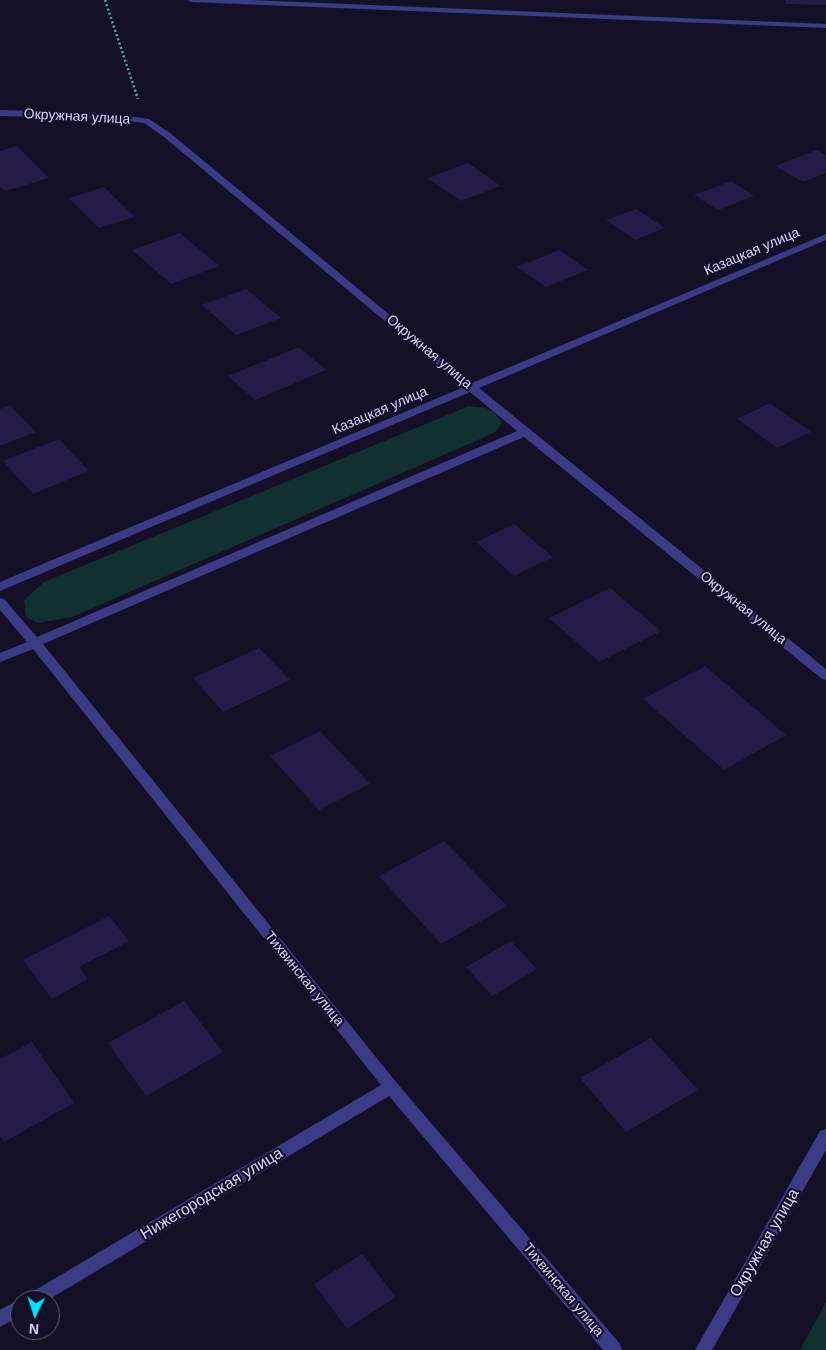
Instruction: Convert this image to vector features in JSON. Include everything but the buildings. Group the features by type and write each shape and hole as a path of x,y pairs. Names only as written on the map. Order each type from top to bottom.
{"street":[{"path":"191,0 826,26"},
{"name":"Окружная улица","path":"0,113 107,116 146,121 167,135 525,432 826,676"},
{"name":"Казацкая улица","path":"0,587 826,237"},
{"path":"0,658 525,432"},
{"name":"Тихвинская улица","path":"0,602 35,642 391,1087 614,1350"},
{"name":"Нижегородская улица","path":"50,1290 391,1087"},
{"name":"Окружная улица","path":"703,1350 826,1136"}],"path":[{"path":"105,0 146,121"}],"green space":[{"path":"469,406 486,408 495,413 502,423 495,432 478,440 72,617 38,623 26,617 24,600 44,582"},
{"path":"826,1302 826,1350 800,1350"}]}
